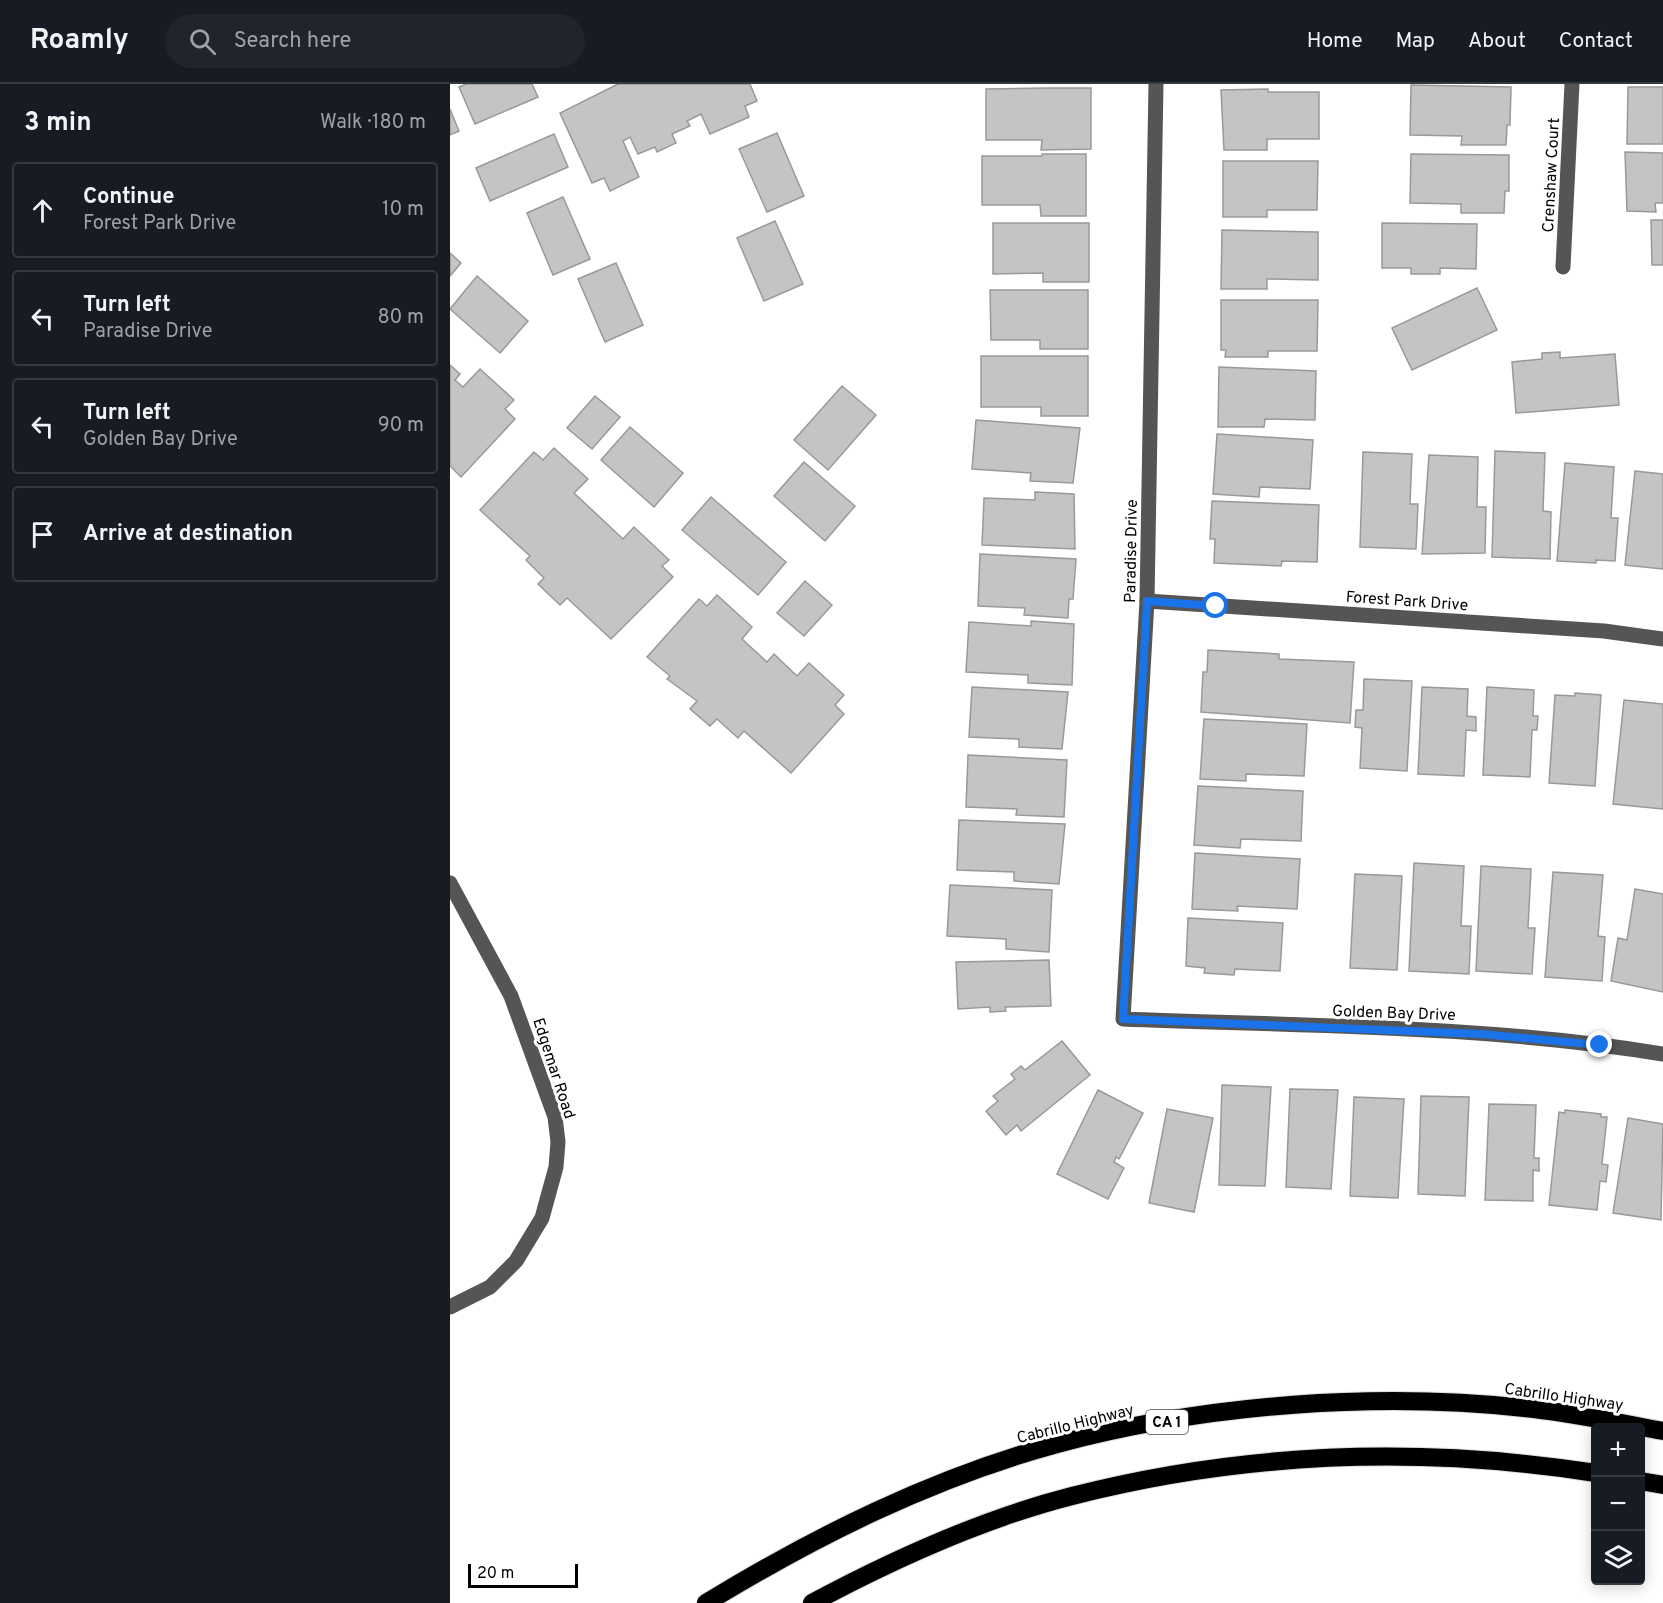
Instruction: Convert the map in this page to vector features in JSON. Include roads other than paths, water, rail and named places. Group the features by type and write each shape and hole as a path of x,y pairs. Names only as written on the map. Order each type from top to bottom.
{"highway":[{"name":"Cabrillo Highway","path":"706,1603 828,1533 901,1500 980,1469 1057,1444 1143,1426 1207,1415 1291,1406 1450,1403 1534,1409 1663,1431"},
{"path":"812,1603 922,1549 998,1519 1071,1496 1214,1468 1294,1460 1448,1457 1527,1463 1591,1472"},
{"path":"1645,1482 1663,1485"}],"street":[{"name":"Paradise Drive","path":"1123,1019 1147,601 1156,84"},
{"name":"Crenshaw Court","path":"1563,267 1572,84"},
{"name":"Forest Park Drive","path":"1147,601 1604,631 1663,639"},
{"name":"Edgemar Road","path":"450,883 511,996 555,1117 558,1142 556,1167 542,1218 516,1261 490,1287 450,1307"},
{"name":"Golden Bay Drive","path":"1123,1019 1481,1034 1623,1047 1663,1054"}]}
